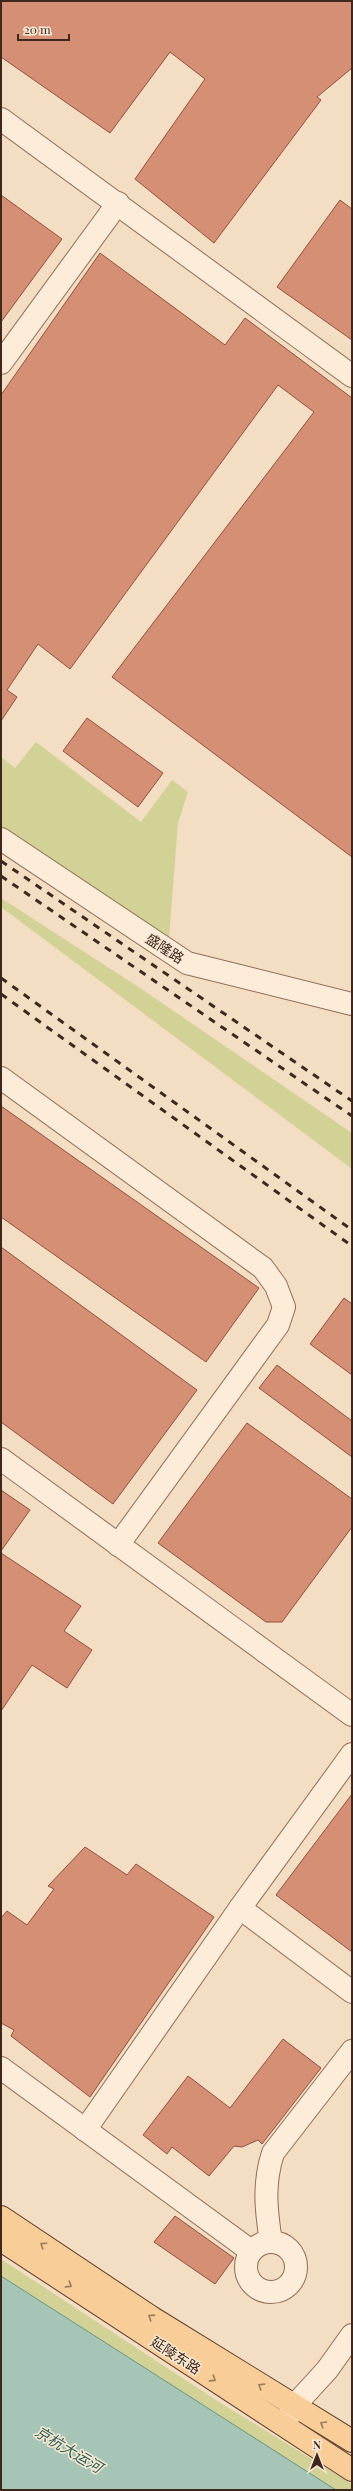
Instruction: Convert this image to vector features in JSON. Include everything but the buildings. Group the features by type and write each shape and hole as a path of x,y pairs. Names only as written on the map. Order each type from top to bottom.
{"main road":[{"name":"延陵东路","path":"1,2217 151,2317 290,2415 352,2470"},
{"name":"延陵东路","path":"1,2240 290,2415 352,2441"}],"street":[{"path":"1,119 118,203 352,376"},
{"path":"1,363 118,203"},
{"name":"盛隆路","path":"1,839 187,963 352,1004"},
{"path":"1,1078 262,1268 276,1286 284,1307 278,1325 118,1545"},
{"path":"1,1459 352,1715"},
{"path":"85,2130 240,1908 352,1754"},
{"path":"240,1908 352,1992"},
{"path":"271,2242 265,2193 267,2172 273,2153 352,2051"},
{"path":"1,2068 251,2251"},
{"path":"271,2242 289,2249 296,2264 294,2280 281,2291 264,2292 251,2283 246,2267 251,2251 258,2246 271,2242"},
{"path":"290,2415 327,2370 352,2335"}],"shaded area":[{"path":"36,742 141,822 172,780 188,792 178,823 169,938 1,827 1,757 15,768"},
{"path":"1,898 140,988 352,1133 352,1169 1,907"},
{"path":"1,2259 219,2402 352,2484 352,2490 323,2490 1,2287"}],"water":[{"name":"京杭大运河","path":"1,2276 336,2490 1,2490"}],"railway":[{"path":"1,861 352,1101"},
{"path":"1,876 352,1116"},
{"path":"1,978 352,1230"},
{"path":"1,994 352,1246"}]}
